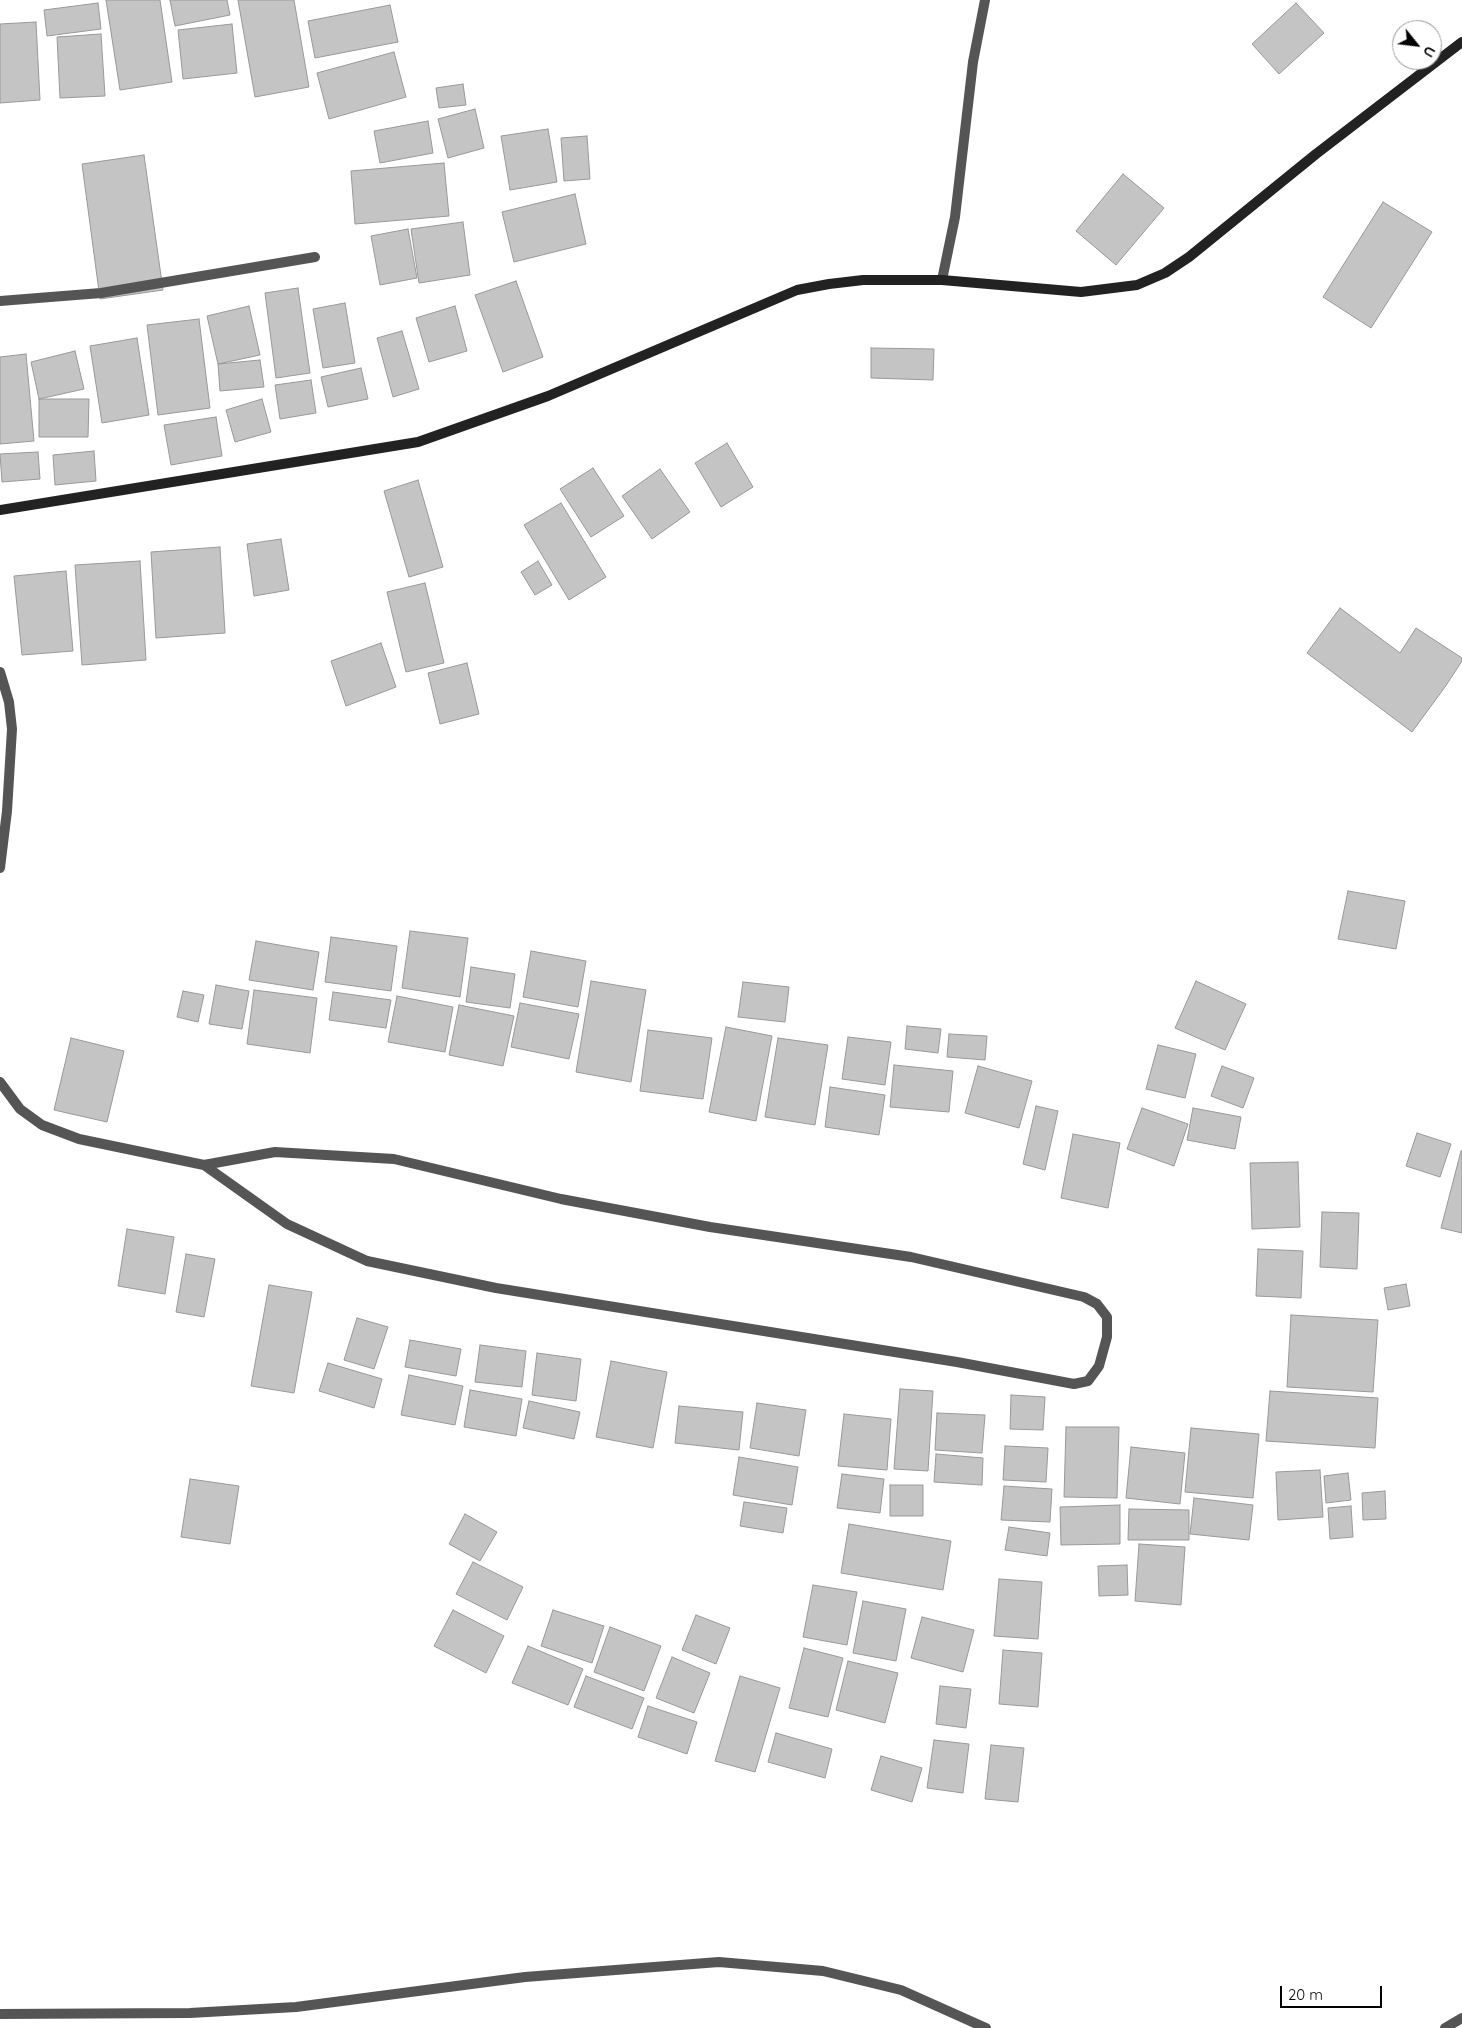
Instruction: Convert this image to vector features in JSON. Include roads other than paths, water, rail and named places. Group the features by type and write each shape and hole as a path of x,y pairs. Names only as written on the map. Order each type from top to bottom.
{"street":[{"path":"942,280 955,217 972,62 985,0"},
{"path":"0,510 418,442 548,396 797,290 863,280 942,280 1081,292 1137,285 1165,273 1189,257 1316,154 1462,42"},
{"path":"0,301 101,293 315,257"},
{"path":"0,672 9,702 12,729 7,810 0,868"},
{"path":"0,1082 20,1109 42,1125 79,1139 204,1165 275,1152 394,1159 561,1199 710,1226 911,1257 1084,1297 1097,1304 1107,1318 1107,1337 1099,1366 1094,1374 1088,1381 1074,1384 948,1360 496,1288 367,1261 287,1224 204,1165"},
{"path":"0,2014 190,2013 296,2007 525,1977 719,1962 823,1971 881,1985 901,1990 986,2028"},
{"path":"1445,2028 1462,2018"}]}
